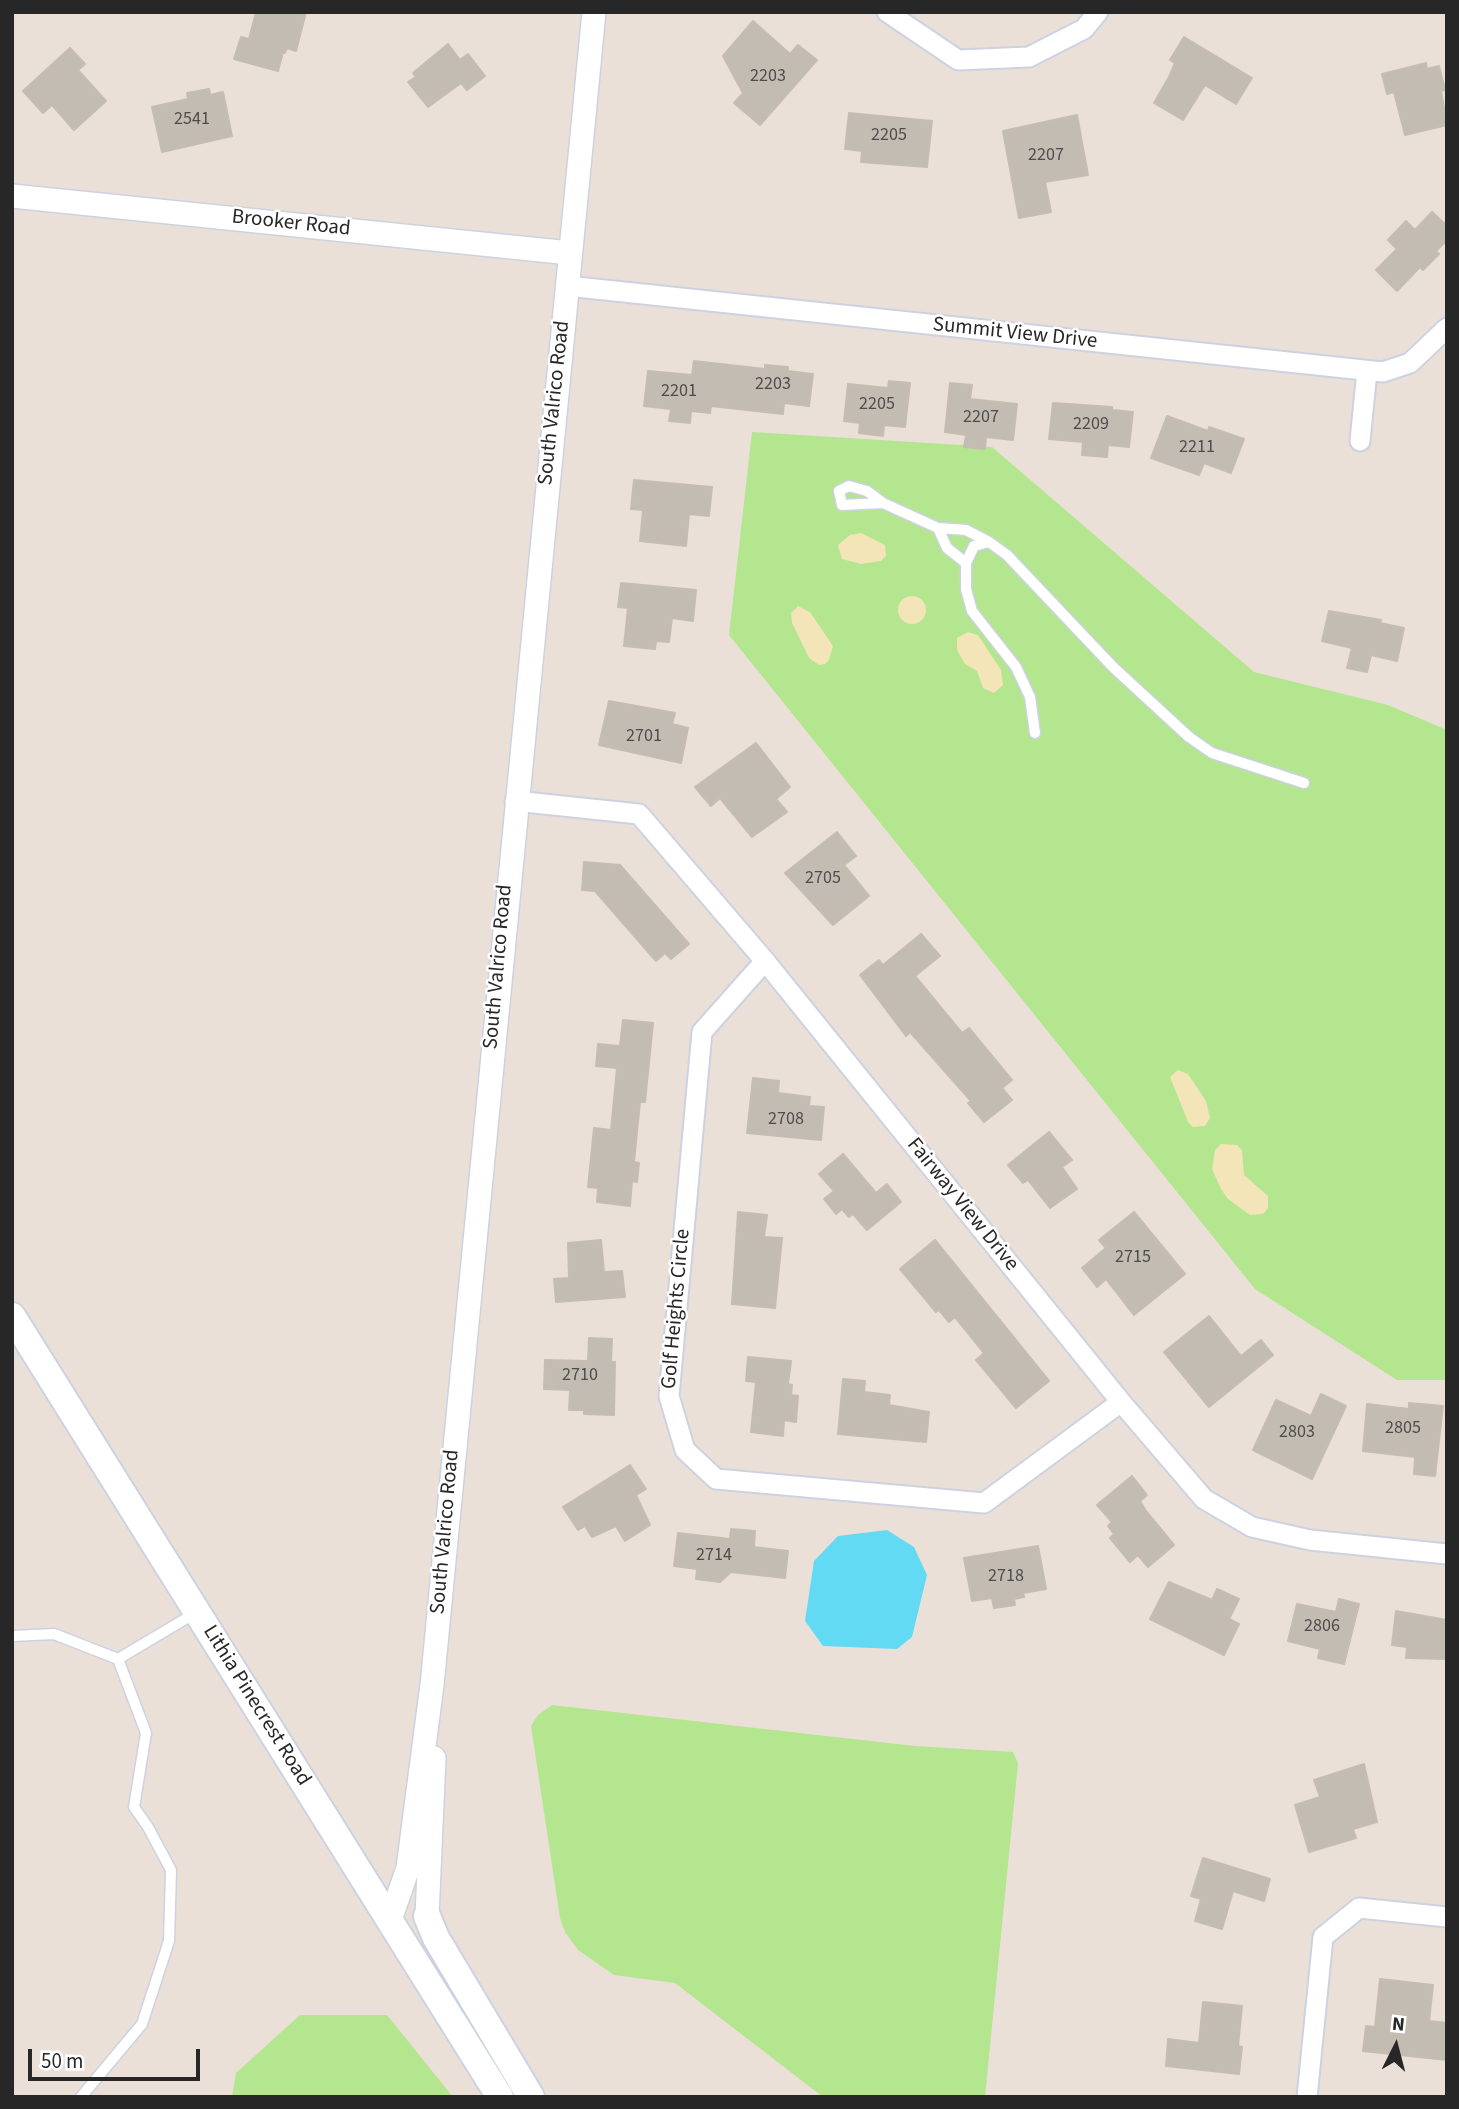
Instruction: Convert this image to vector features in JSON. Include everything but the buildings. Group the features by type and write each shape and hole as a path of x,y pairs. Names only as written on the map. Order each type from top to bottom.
{"main road":[{"name":"Lithia Pinecrest Road","path":"12,1316 500,2097"},
{"path":"427,1916 449,1959 531,2097"}],"street":[{"name":"South Valrico Road","path":"390,1920 408,1868 432,1685 515,801 594,12"},
{"path":"887,12 958,60 1029,57 1084,29 1098,12"},
{"name":"Brooker Road","path":"12,196 570,253"},
{"name":"Summit View Drive","path":"567,286 1383,372 1410,363 1447,328"},
{"path":"1360,441 1367,371"},
{"name":"Fairway View Drive","path":"515,801 639,814 765,961 1121,1402 1203,1499 1252,1527 1310,1540 1447,1554"},
{"name":"Golf Heights Circle","path":"765,961 702,1032 668,1396 685,1450 716,1479 984,1503 1121,1402"},
{"path":"427,1916 435,1727 432,1685"},
{"path":"1307,2097 1323,1937 1359,1908 1447,1917"}],"lane":[{"path":"883,503 938,528 967,530 989,542 1007,555 1113,667 1189,737 1212,753 1304,783"},
{"path":"938,528 947,548 966,562"},
{"path":"989,542 974,546 966,562 966,589 972,611 1016,667 1030,697 1035,733"},
{"path":"118,1658 197,1612"},
{"path":"12,1636 54,1634 118,1658 146,1733 134,1807 171,1870 169,1941 142,2024 81,2097"}],"green space":[{"path":"752,432 992,447 1254,672 1388,705 1447,730 1447,1380 1397,1380 1255,1289 729,635"},
{"path":"552,1705 915,1746 1013,1752 1018,1763 985,2097 823,2097 675,1983 614,1975 578,1950 565,1932 560,1918 531,1726 538,1715"},
{"path":"300,2015 387,2015 453,2097 232,2097 236,2073"}],"sand":[{"path":"861,533 885,545 886,556 881,561 861,564 842,559 838,545 850,535"},
{"path":"912,596 922,600 926,610 922,620 912,624 902,620 898,610 902,600"},
{"path":"798,606 810,612 833,646 825,664 819,665 809,658 792,623 791,613"},
{"path":"968,632 978,635 1001,670 1003,685 994,693 983,688 977,671 965,664 957,650 957,638"},
{"path":"1178,1070 1188,1074 1206,1101 1210,1118 1205,1126 1193,1127 1188,1122 1170,1077"},
{"path":"1221,1144 1237,1145 1242,1150 1244,1175 1268,1196 1268,1208 1263,1214 1250,1215 1228,1199 1221,1189 1212,1169 1215,1150"}],"water":[{"path":"887,1530 914,1547 927,1575 912,1637 897,1649 823,1646 805,1621 814,1561 838,1536"}]}
